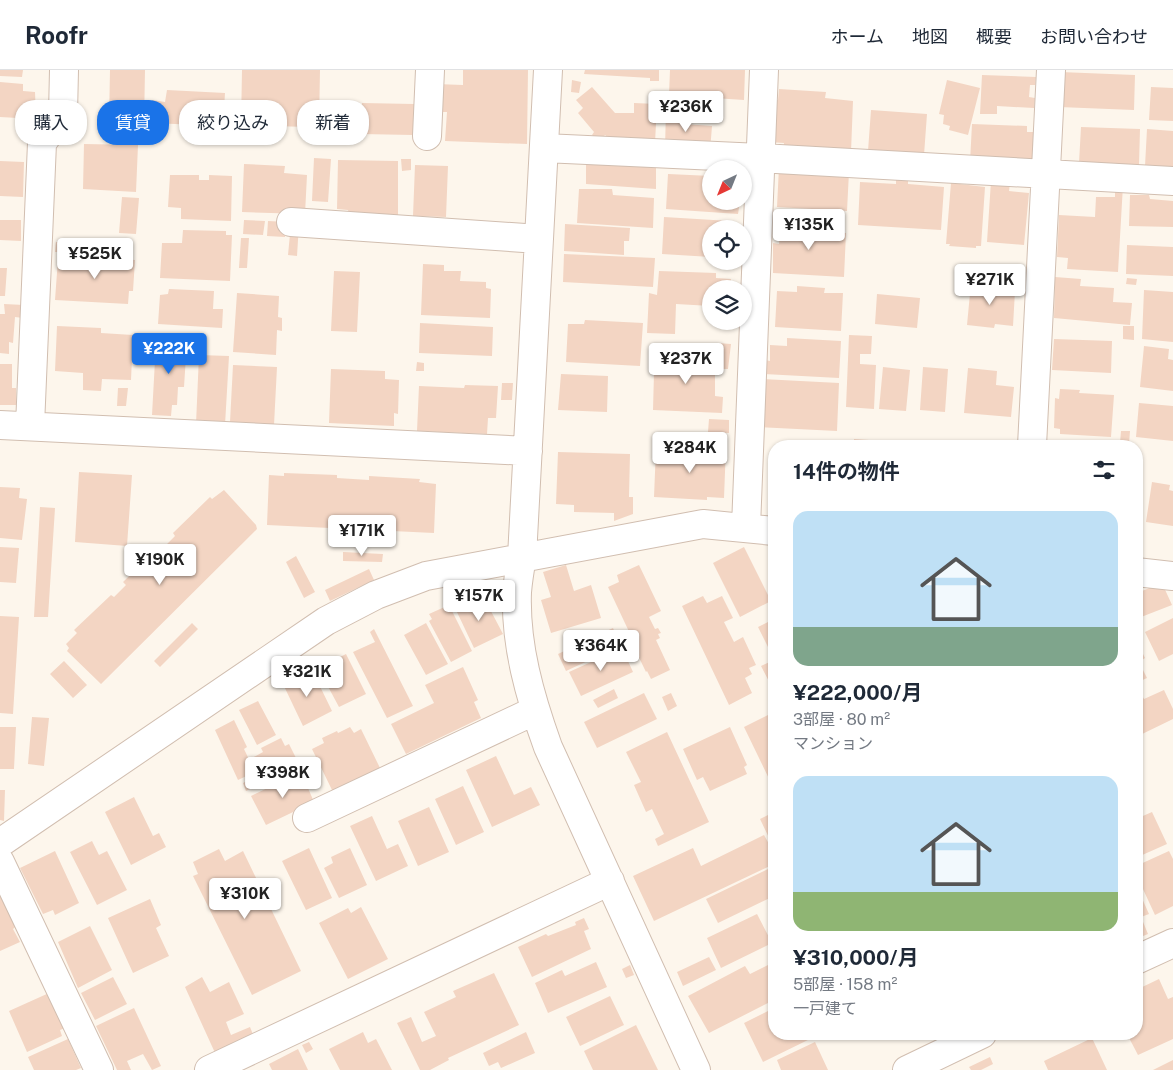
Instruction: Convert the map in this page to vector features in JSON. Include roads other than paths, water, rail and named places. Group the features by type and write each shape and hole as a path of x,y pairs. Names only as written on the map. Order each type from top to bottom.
{"street":[{"path":"30,426 42,143 63,114 64,70"},
{"path":"426,136 430,70"},
{"path":"548,70 522,557 517,591 518,623 524,669 534,711 548,747 696,1070"},
{"path":"746,528 764,70"},
{"path":"1032,440 1051,70"},
{"path":"544,148 1173,181"},
{"path":"290,222 539,239"},
{"path":"0,425 528,451"},
{"path":"0,844 326,621 376,595 426,576 703,524 768,530"},
{"path":"1143,573 1173,576"},
{"path":"307,818 534,711"},
{"path":"0,862 99,1070"},
{"path":"209,1070 610,881"},
{"path":"1143,957 1173,942"},
{"path":"914,1069 943,1042"}]}
